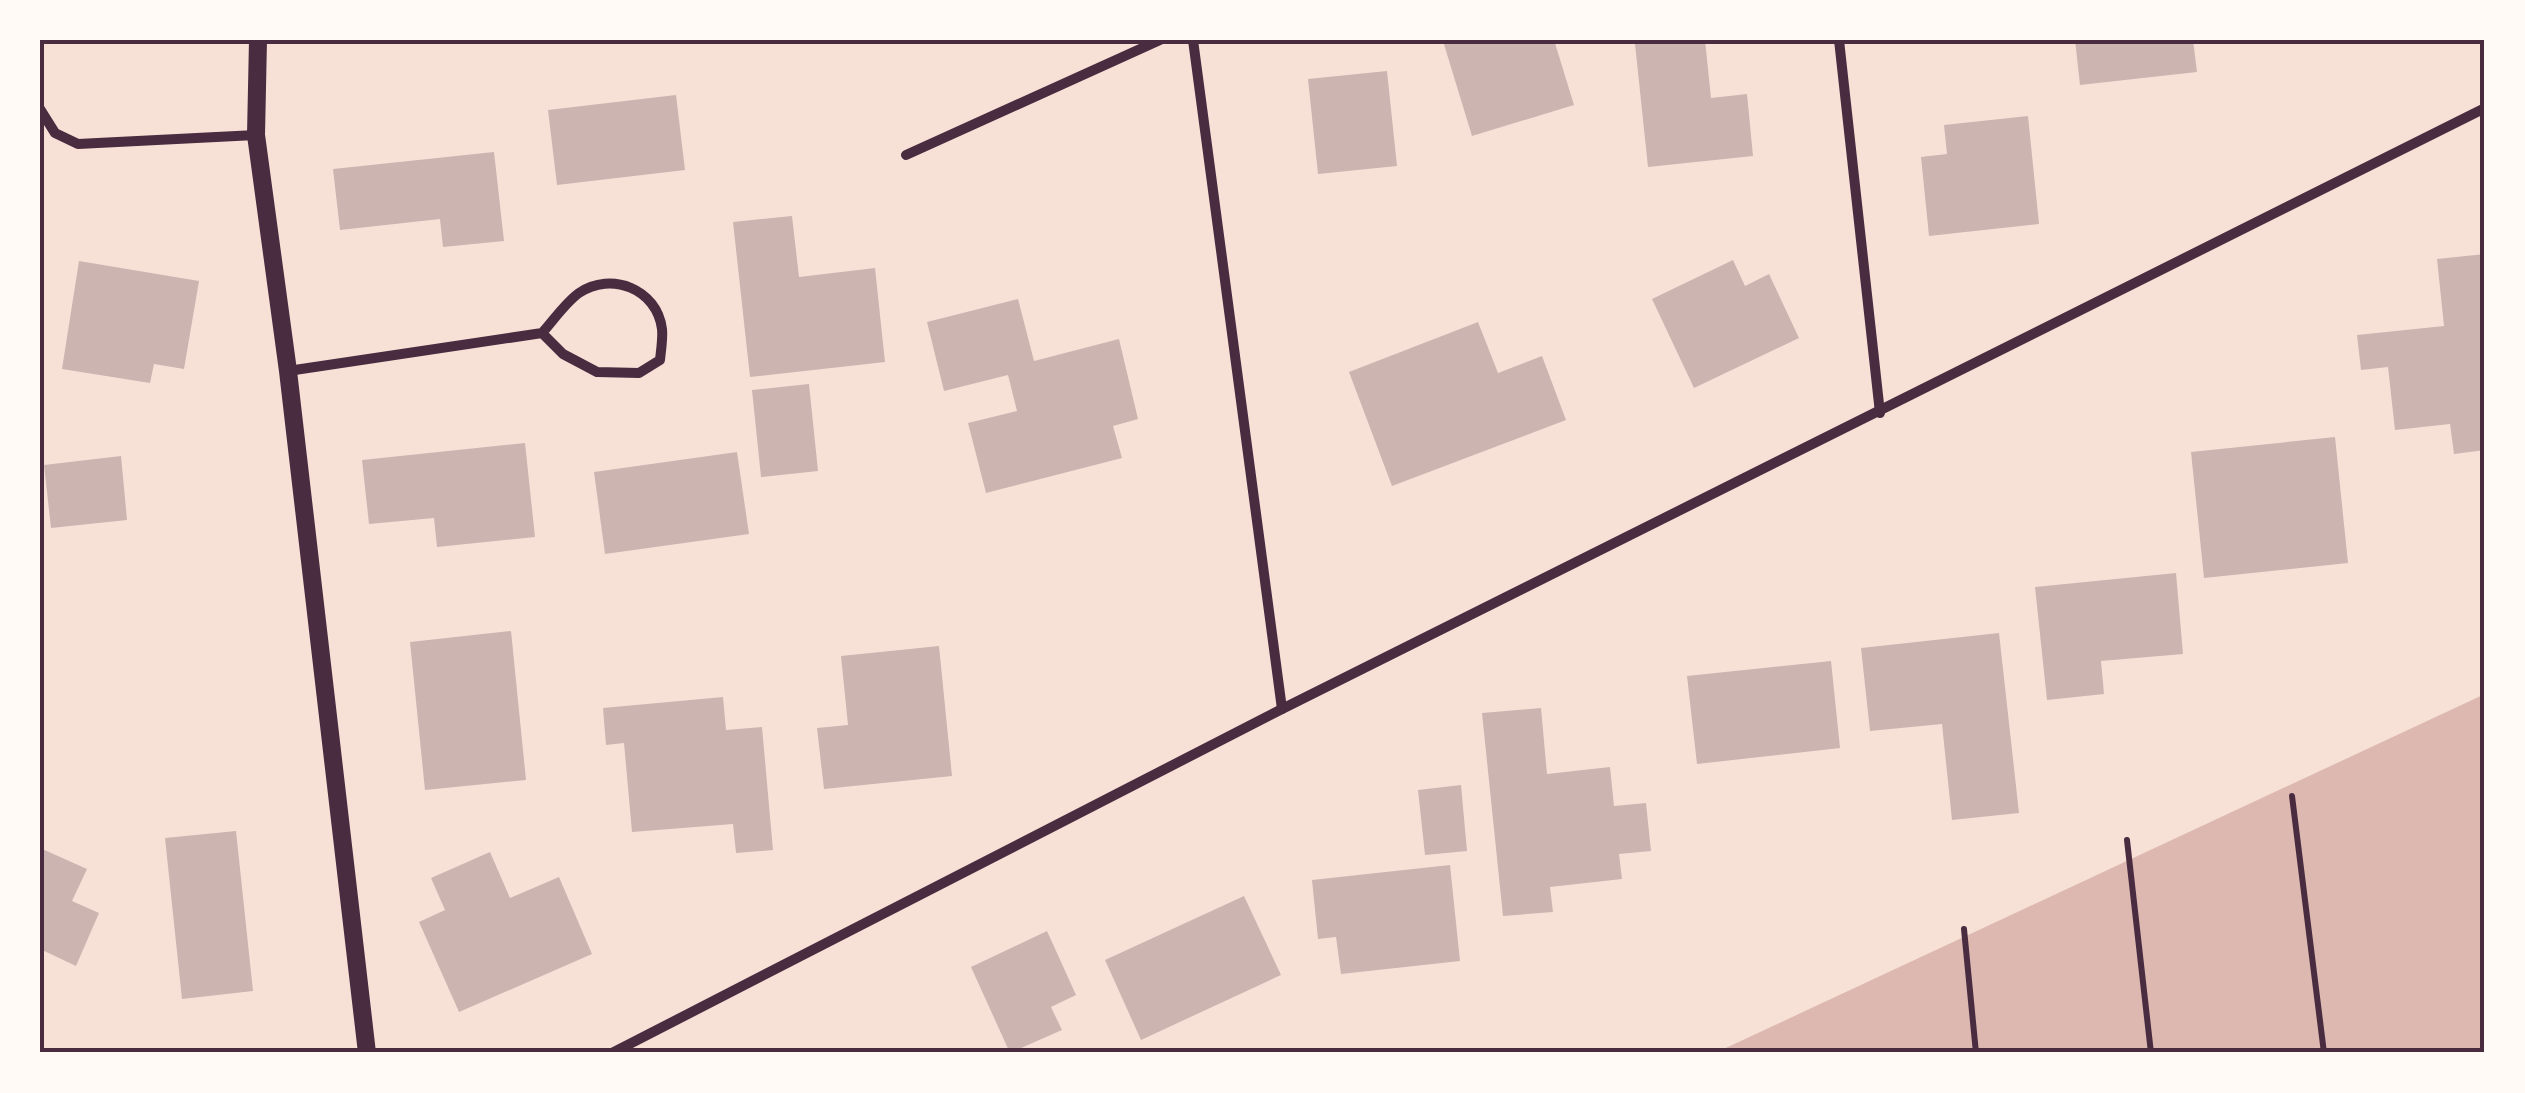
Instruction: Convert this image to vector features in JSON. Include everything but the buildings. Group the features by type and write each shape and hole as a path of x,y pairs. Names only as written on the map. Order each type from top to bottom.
{"street":[{"path":"258,40 256,135 288,371 367,1053"},
{"path":"906,155 1160,40"},
{"path":"1194,40 1282,709"},
{"path":"1839,40 1880,413"},
{"path":"612,1053 1282,709 2485,108"},
{"path":"40,110 55,133 78,144 256,135"},
{"path":"288,371 542,333 579,294 603,283 628,284 651,302 662,327 660,360 639,373 597,372 563,354 542,333"}],"path":[{"path":"2292,796 2324,1053"},
{"path":"2126,840 2151,1053"},
{"path":"1964,930 1976,1053"}],"shaded area":[{"path":"2485,694 2485,1053 1715,1053"}]}
